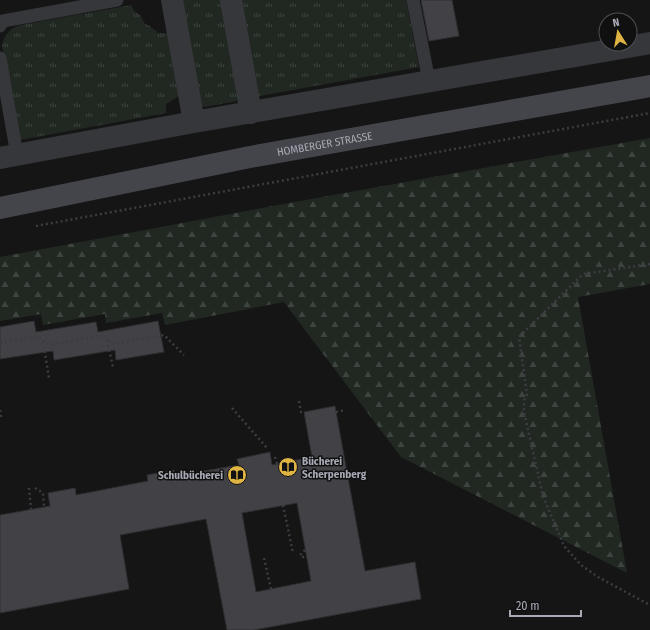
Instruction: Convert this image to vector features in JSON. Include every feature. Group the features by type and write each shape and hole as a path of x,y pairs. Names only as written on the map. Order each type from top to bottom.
{"main road":[{"name":"HOMBERGER STRASSE","path":"0,208 250,157 650,86"}],"street":[{"path":"172,0 194,122"},
{"path":"231,0 251,113"},
{"path":"8,156 194,122 650,43"}],"lane":[{"path":"0,26 3,21 117,0"},
{"path":"413,0 429,81"},
{"path":"0,58 8,156"}],"path":[{"path":"31,227 650,113"},
{"path":"650,264 583,274 519,337 527,394 524,401 524,412 529,437 543,496 564,546 581,565 598,577 650,604"},
{"path":"0,343 37,336 50,345 103,335 113,344 164,336 184,355"},
{"path":"107,339 112,367"},
{"path":"43,340 49,378"},
{"path":"299,401 301,412 304,412"},
{"path":"232,408 267,448"},
{"path":"0,410 0,419"},
{"path":"336,412 346,410"},
{"path":"275,457 277,464"},
{"path":"29,488 31,509"},
{"path":"35,488 43,493 44,507"},
{"path":"283,505 293,552"},
{"path":"305,550 300,555 302,557 306,557"},
{"path":"264,558 271,589"}],"green space":[{"path":"178,0 224,0 239,98 237,101 204,107 201,105"},
{"path":"238,0 406,0 419,67 260,96 255,93"},
{"path":"131,5 134,11 140,15 145,24 156,30 157,33 170,33 179,96 166,104 166,113 20,140 2,45 8,32 21,25"},
{"path":"650,138 650,284 578,297 627,573 401,457 284,302 165,325 162,313 106,323 105,314 43,325 41,314 0,321 0,257"}],"building":[{"path":"421,0 452,0 459,36 429,41"},
{"path":"34,321 36,332 96,322 98,332 158,321 164,352 116,360 115,350 54,360 53,351 0,359 0,327"},
{"path":"335,406 365,571 415,562 421,599 254,630 227,630 206,519 120,535 129,589 0,613 0,515 50,506 48,493 75,488 76,495 148,481 147,475 174,470 175,476 239,465 237,459 270,452 272,465 312,457 304,412","holes":["297,503 311,581 256,592 242,513"]}],"place":[{"name":"Bücherei Scherpenberg","path":"288,467"},
{"name":"Schulbücherei","path":"237,475"}]}
